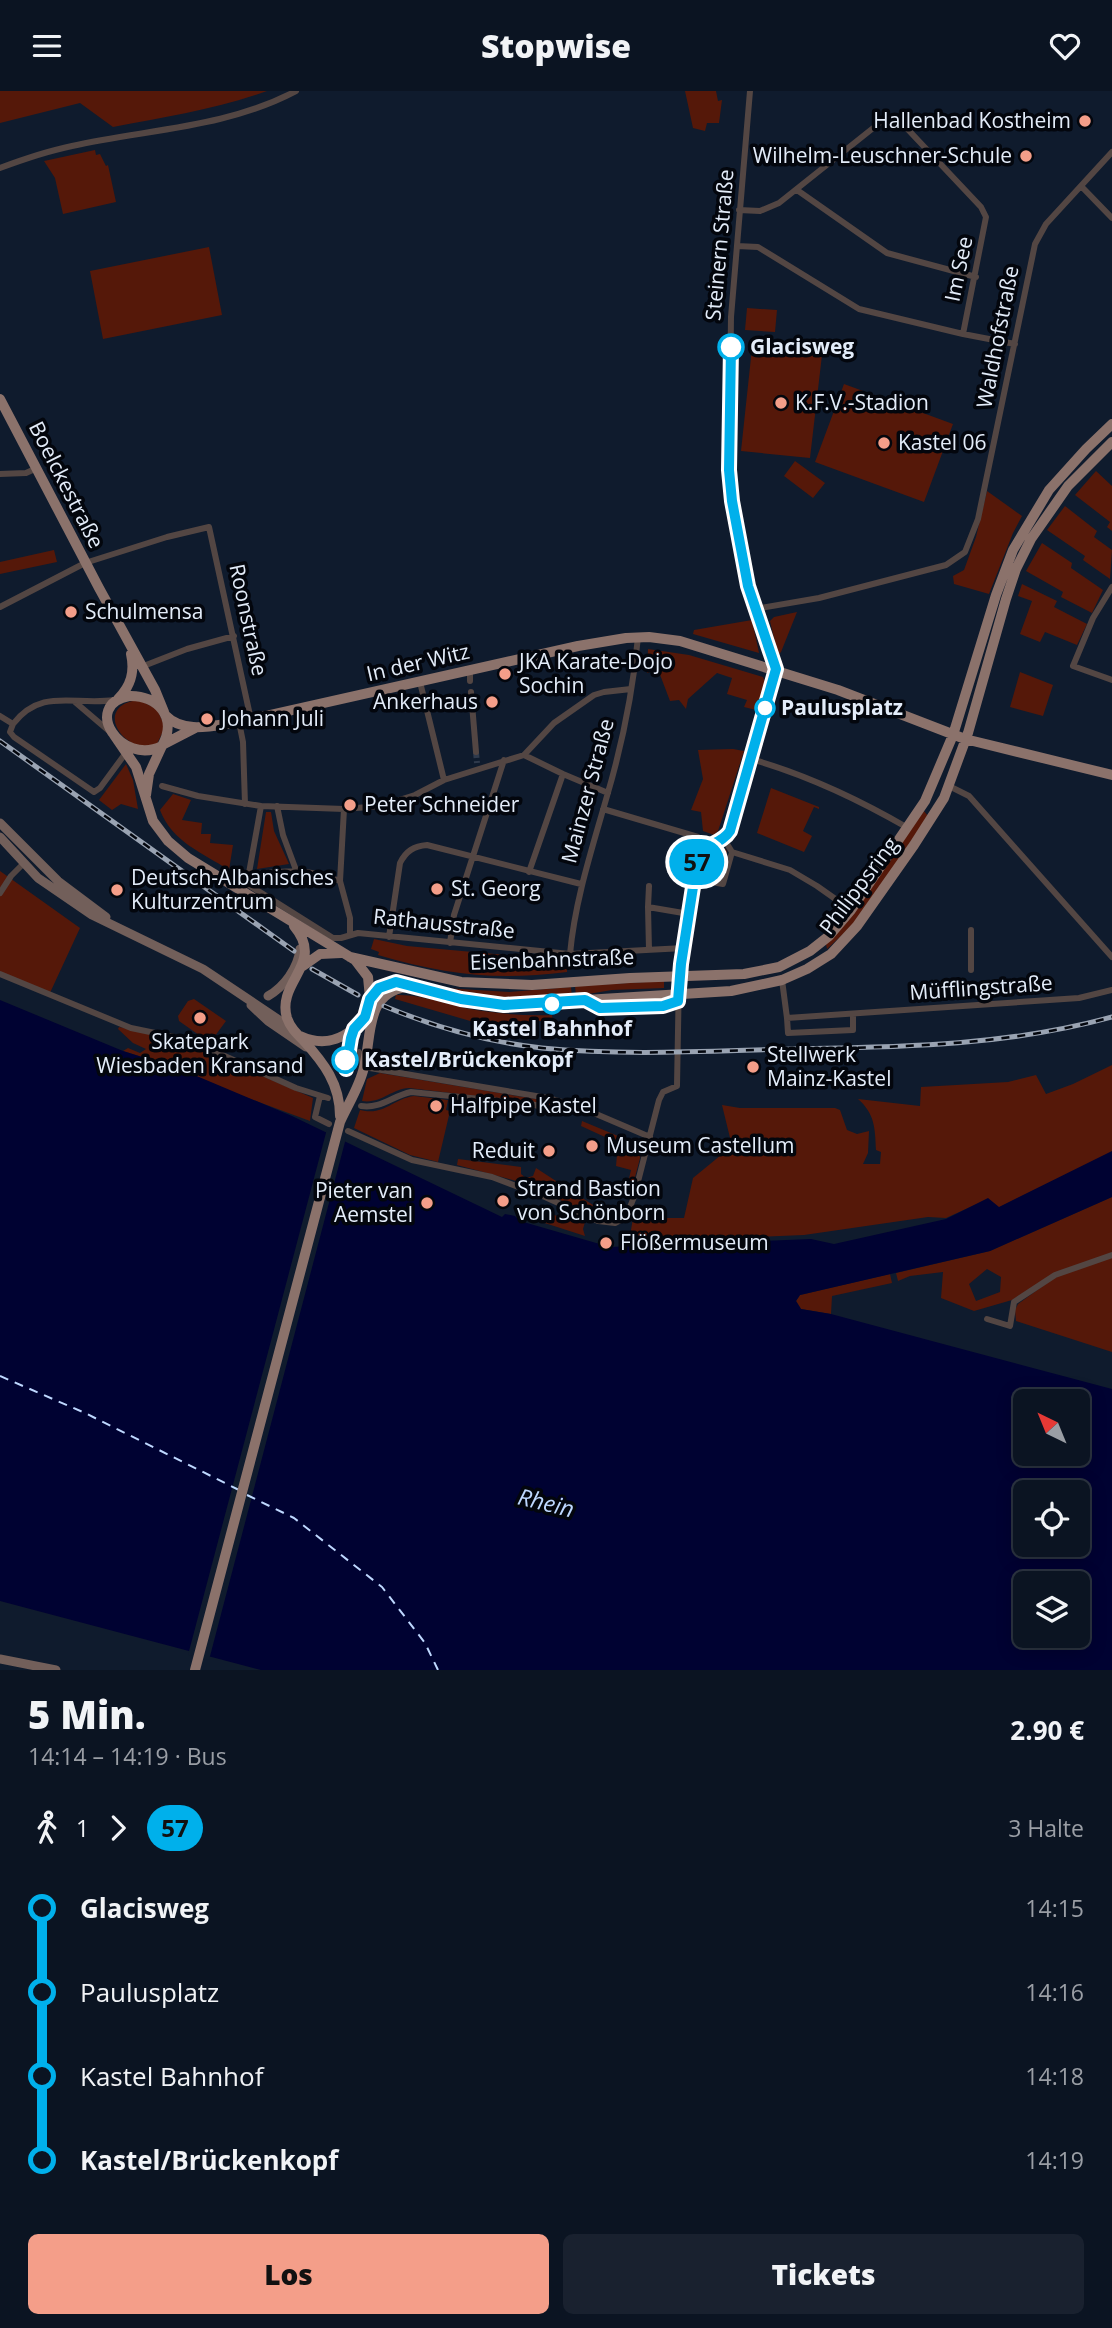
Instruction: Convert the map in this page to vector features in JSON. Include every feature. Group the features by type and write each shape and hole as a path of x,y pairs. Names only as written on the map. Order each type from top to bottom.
{"main road":[{"name":"Boelckestraße","path":"0,398 165,714"},
{"path":"1054,493 1086,449 1112,424"},
{"path":"1054,493 1110,447"},
{"name":"Philippsring","path":"680,976 762,971 790,963 820,943 851,910 921,808 937,776 954,732 1007,564 1021,534 1054,493"},
{"name":"Philippsring","path":"678,996 751,989 782,980 831,954 857,926 934,816 949,786 1016,569 1054,493"},
{"name":"In der Witz","path":"162,745 195,728 251,720 420,682 470,676 587,644 643,637 692,644 838,689 915,720 966,736 1112,775"},
{"path":"129,644 133,662 132,677 125,692 110,707 107,718 113,734 125,744 140,751 150,751 162,745"},
{"path":"118,699 140,696 157,704 177,724 195,728"},
{"path":"145,798 149,773 169,731 165,714"},
{"name":"Eisenbahnstraße","path":"113,734 136,767 153,821 168,841 188,858 356,960 392,973 461,982 520,985 680,976"},
{"path":"921,808 931,811 934,816"},
{"path":"0,823 48,872 118,926"},
{"path":"0,837 45,884 92,915 252,994 268,996 291,982 302,967 320,954 356,960 368,977 375,994 359,1052 361,1071"},
{"path":"290,922 304,942 306,952 302,967"},
{"path":"290,922 298,937 300,951 285,1005 288,1020 295,1032 314,1041 332,1041 365,1023"},
{"path":"820,943 822,948 831,954"},
{"path":"227,982 295,1032 329,1071 338,1096 339,1126"},
{"path":"227,982 268,1021 314,1052"},
{"name":"Eisenbahnstraße","path":"375,994 415,987 461,999 504,1005 678,996"},
{"path":"195,1670 339,1126 361,1071 365,1023"},
{"path":"0,1660 56,1670"}],"street":[{"path":"0,168 71,146 221,119 265,106 296,91"},
{"name":"Steinern Straße","path":"750,91 732,317 729,470 738,545 755,609 776,669"},
{"name":"Im See","path":"797,190 882,121 889,117 898,119 984,211 987,220 963,334"},
{"name":"Waldhofstraße","path":"755,609 819,599 906,577 946,565 965,552 978,519 1035,244 1046,224 1112,152"},
{"path":"1080,186 1112,218"},
{"path":"739,210 767,209 779,204 797,190 887,253 975,277"},
{"path":"737,246 758,247 859,309 1015,344"},
{"path":"1086,449 1094,458"},
{"path":"0,474 26,473 37,468"},
{"name":"Roonstraße","path":"85,563 121,550 209,527 251,720"},
{"path":"0,607 85,563"},
{"path":"1112,587 1093,618 1073,666 1112,680"},
{"path":"141,667 187,649 234,636"},
{"name":"Mainzer Straße","path":"570,954 581,884 608,793 643,637"},
{"path":"320,1096 315,1117 412,1160 492,1177 598,1221 620,1222 629,1213 663,1092 677,1086 678,996 698,855 706,847 724,839 730,831 776,669"},
{"path":"420,682 444,780"},
{"path":"162,786 198,796 261,806 344,809 392,803 477,765 524,755 554,723 594,695 631,689"},
{"path":"471,692 476,752"},
{"path":"118,699 99,702 50,700 37,703 23,712 10,730 14,737 94,792 125,757 125,750"},
{"path":"70,701 87,710 113,734"},
{"path":"0,716 13,724"},
{"path":"239,722 243,742 245,804"},
{"path":"524,755 608,793"},
{"path":"751,759 796,772 875,809 908,828"},
{"path":"450,943 454,915 504,761"},
{"path":"529,872 563,774"},
{"path":"949,786 969,796 1112,957"},
{"path":"261,806 248,875 296,870 323,874 340,882"},
{"path":"276,806 296,870"},
{"path":"344,809 340,882 350,918 350,934"},
{"path":"603,809 698,837 706,847"},
{"path":"724,839 732,852 790,870 851,910"},
{"path":"0,893 23,863 22,845"},
{"path":"389,937 400,863 407,852 415,847 427,845 581,884"},
{"path":"694,879 723,884 732,852"},
{"path":"23,863 48,872"},
{"name":"Rathausstraße","path":"248,875 247,884 333,938 341,939 358,933 570,954 684,948"},
{"path":"649,886 649,950"},
{"path":"648,908 689,914"},
{"path":"971,930 971,970"},
{"path":"0,974 131,1028 189,1041 296,1088 328,1098"},
{"path":"782,980 788,1033 853,1030 853,1015"},
{"name":"Müfflingstraße","path":"787,1018 1079,998 1112,990"},
{"path":"361,1071 567,1103 650,1137"},
{"path":"361,1106 376,1107 401,1094 411,1092 531,1104 557,1111 563,1109 567,1103"},
{"path":"987,1319 1010,1325 1014,1302 1055,1275 1112,1255"}],"shaded area":[{"path":"0,91 267,91 210,108 113,127 80,103 0,123"},
{"path":"685,91 716,91 718,101 722,100 719,123 707,123 705,131 693,128"},
{"path":"95,150 96,155 100,154 106,166 108,165 116,202 63,214 55,178 44,161"},
{"path":"209,247 222,315 103,339 90,271"},
{"path":"747,308 777,310 775,332 745,330"},
{"name":"K.F.V.-Stadion","path":"752,348 822,355 810,458 741,451"},
{"name":"Kastel 06","path":"844,384 953,424 924,502 815,462"},
{"path":"795,461 825,483 813,498 784,476"},
{"path":"1096,471 1112,486 1112,531 1107,527 1110,522 1075,495"},
{"path":"987,491 1022,516 989,594 954,584 953,576 964,570 976,537"},
{"path":"1065,506 1097,531 1094,537 1112,550 1110,579 1083,560 1085,556 1047,530"},
{"path":"1042,543 1072,563 1071,568 1103,590 1092,613 1061,597 1063,592 1026,571"},
{"path":"54,550 57,562 0,574 0,562"},
{"path":"1022,584 1057,601 1054,607 1087,624 1077,645 1045,632 1040,642 1020,634 1032,601 1018,596"},
{"path":"797,612 778,655 770,621 774,617"},
{"path":"752,620 759,653 693,634 694,630"},
{"path":"648,649 689,655 763,677 765,682 756,710 744,707 747,700 727,694 732,678 717,673 688,699 686,709 679,700 670,701 659,672 655,670 647,673"},
{"path":"1020,672 1053,685 1043,716 1010,707"},
{"path":"139,700 157,709 165,727 157,744 140,746 131,742 123,736 115,722 115,714 119,708"},
{"path":"698,750 744,751 718,831 714,835 703,831 701,812 691,810 703,779"},
{"path":"126,764 133,780 138,809 121,804 112,810 99,800"},
{"path":"771,788 819,807 814,807 803,831 812,836 804,852 757,833"},
{"path":"173,794 191,800 182,820 202,823 201,834 211,834 210,843 233,845 229,870 189,846 165,821 160,810"},
{"path":"924,811 928,816 856,922 827,949 826,944"},
{"path":"266,812 271,812 274,831 289,864 257,869"},
{"path":"726,849 718,880 699,877 703,857 709,851"},
{"path":"0,871 80,928 49,995 0,973"},
{"path":"374,939 407,946 506,955 506,963 567,967 567,972 494,976 449,972 378,955 379,952 371,949"},
{"path":"664,981 664,988 612,990 576,996 575,986"},
{"path":"571,987 572,997 541,1001 493,1000 444,991 444,988 509,992"},
{"path":"396,995 416,996 486,1011 552,1015 553,1021 535,1021 534,1031 507,1030 395,999"},
{"name":"Skatepark Wiesbaden Kransand","path":"194,999 226,1021 212,1040 206,1040 179,1021 178,1016 188,1001"},
{"path":"119,1027 174,1038 313,1098 310,1121 234,1093 180,1069 123,1051 128,1048 140,1053 146,1049 133,1043"},
{"path":"1112,1065 1112,1152 998,1208 988,1199 946,1218 928,1217 804,1235 629,1242 633,1218 684,1218 693,1178 732,1146 722,1105 740,1108 835,1108 840,1110 847,1130 857,1134 869,1131 868,1153 863,1164 880,1164 881,1152 876,1150 873,1122 868,1110 858,1099 920,1106 921,1087 1008,1082 1036,1075 1046,1094"},
{"path":"380,1073 553,1102 560,1106 558,1108 409,1088 375,1100 362,1101 367,1079"},
{"path":"414,1096 448,1100 446,1110 450,1111 438,1162 410,1155 354,1128 360,1110 376,1111"},
{"path":"582,1121 630,1141 628,1145 636,1149 638,1144 643,1147 631,1192 626,1191 631,1170 616,1166 618,1143 581,1126"},
{"path":"458,1159 521,1167 521,1174 526,1178 533,1176 536,1168 593,1205 589,1213 520,1182 457,1165"},
{"path":"1112,1197 1112,1255 1055,1275 1012,1300 974,1311 941,1298 943,1272 910,1276 898,1281 896,1273 990,1251","holes":["987,1269 1001,1277 1000,1292 976,1301 969,1284"]},
{"path":"541,1209 559,1217 567,1213 585,1222 585,1236 523,1216 525,1212"},
{"path":"1112,1257 1112,1352 1016,1321 1015,1310 1018,1304 1058,1275"},
{"path":"890,1274 892,1283 832,1296 831,1314 801,1309 796,1301 800,1295"}],"water":[{"name":"Rhein","path":"0,1000 123,1051 180,1069 292,1116 502,1217 505,1214 515,1216 520,1221 610,1247 811,1239 834,1244 946,1219 988,1198 999,1207 1112,1151 1112,1197 990,1251 800,1295 796,1301 801,1309 831,1314 1112,1389 1112,1670 261,1670 0,1601"}],"pier":[{"path":"327,1129 346,1138 209,1660 188,1655"}],"ferry route":[{"path":"0,1376 85,1413 239,1490"},
{"path":"247,1495 294,1518 382,1587 425,1643 438,1670"}],"tunnel":[{"path":"476,752 477,763"}],"railway":[{"path":"0,741 294,951"},
{"path":"312,969 358,995"},
{"path":"384,1006 422,1021 502,1042 542,1048 636,1052 953,1043 1033,1034 1112,1017"}],"bus line":[{"name":"57","path":"345,1060 346,1069 354,1029 365,1017 373,994 379,988 396,982 461,999 504,1005 585,1000 600,1008 663,1006 678,1001 698,855 701,850 724,839 730,831 776,669 752,601 738,545 729,470 731,347"}],"place":[{"name":"Hallenbad Kostheim","path":"1085,121"},
{"name":"Wilhelm-Leuschner-Schule","path":"1026,156"},
{"name":"Glacisweg","path":"731,347"},
{"name":"K.F.V.-Stadion","path":"781,403"},
{"name":"Kastel 06","path":"884,443"},
{"name":"Schulmensa","path":"71,612"},
{"name":"JKA Karate-Dojo Sochin","path":"505,674"},
{"name":"Ankerhaus","path":"492,702"},
{"name":"Paulusplatz","path":"765,708"},
{"name":"Johann Juli","path":"207,719"},
{"name":"Peter Schneider","path":"350,805"},
{"name":"St. Georg","path":"437,889"},
{"name":"Deutsch-Albanisches Kulturzentrum","path":"117,890"},
{"name":"Kastel Bahnhof","path":"552,1004"},
{"name":"Skatepark Wiesbaden Kransand","path":"200,1018"},
{"name":"Kastel/Brückenkopf","path":"345,1060"},
{"name":"Stellwerk Mainz-Kastel","path":"753,1067"},
{"name":"Halfpipe Kastel","path":"436,1106"},
{"name":"Museum Castellum","path":"592,1146"},
{"name":"Reduit","path":"549,1151"},
{"name":"Strand Bastion von Schönborn","path":"503,1201"},
{"name":"Pieter van Aemstel","path":"427,1203"},
{"name":"Flößermuseum","path":"606,1243"}]}
